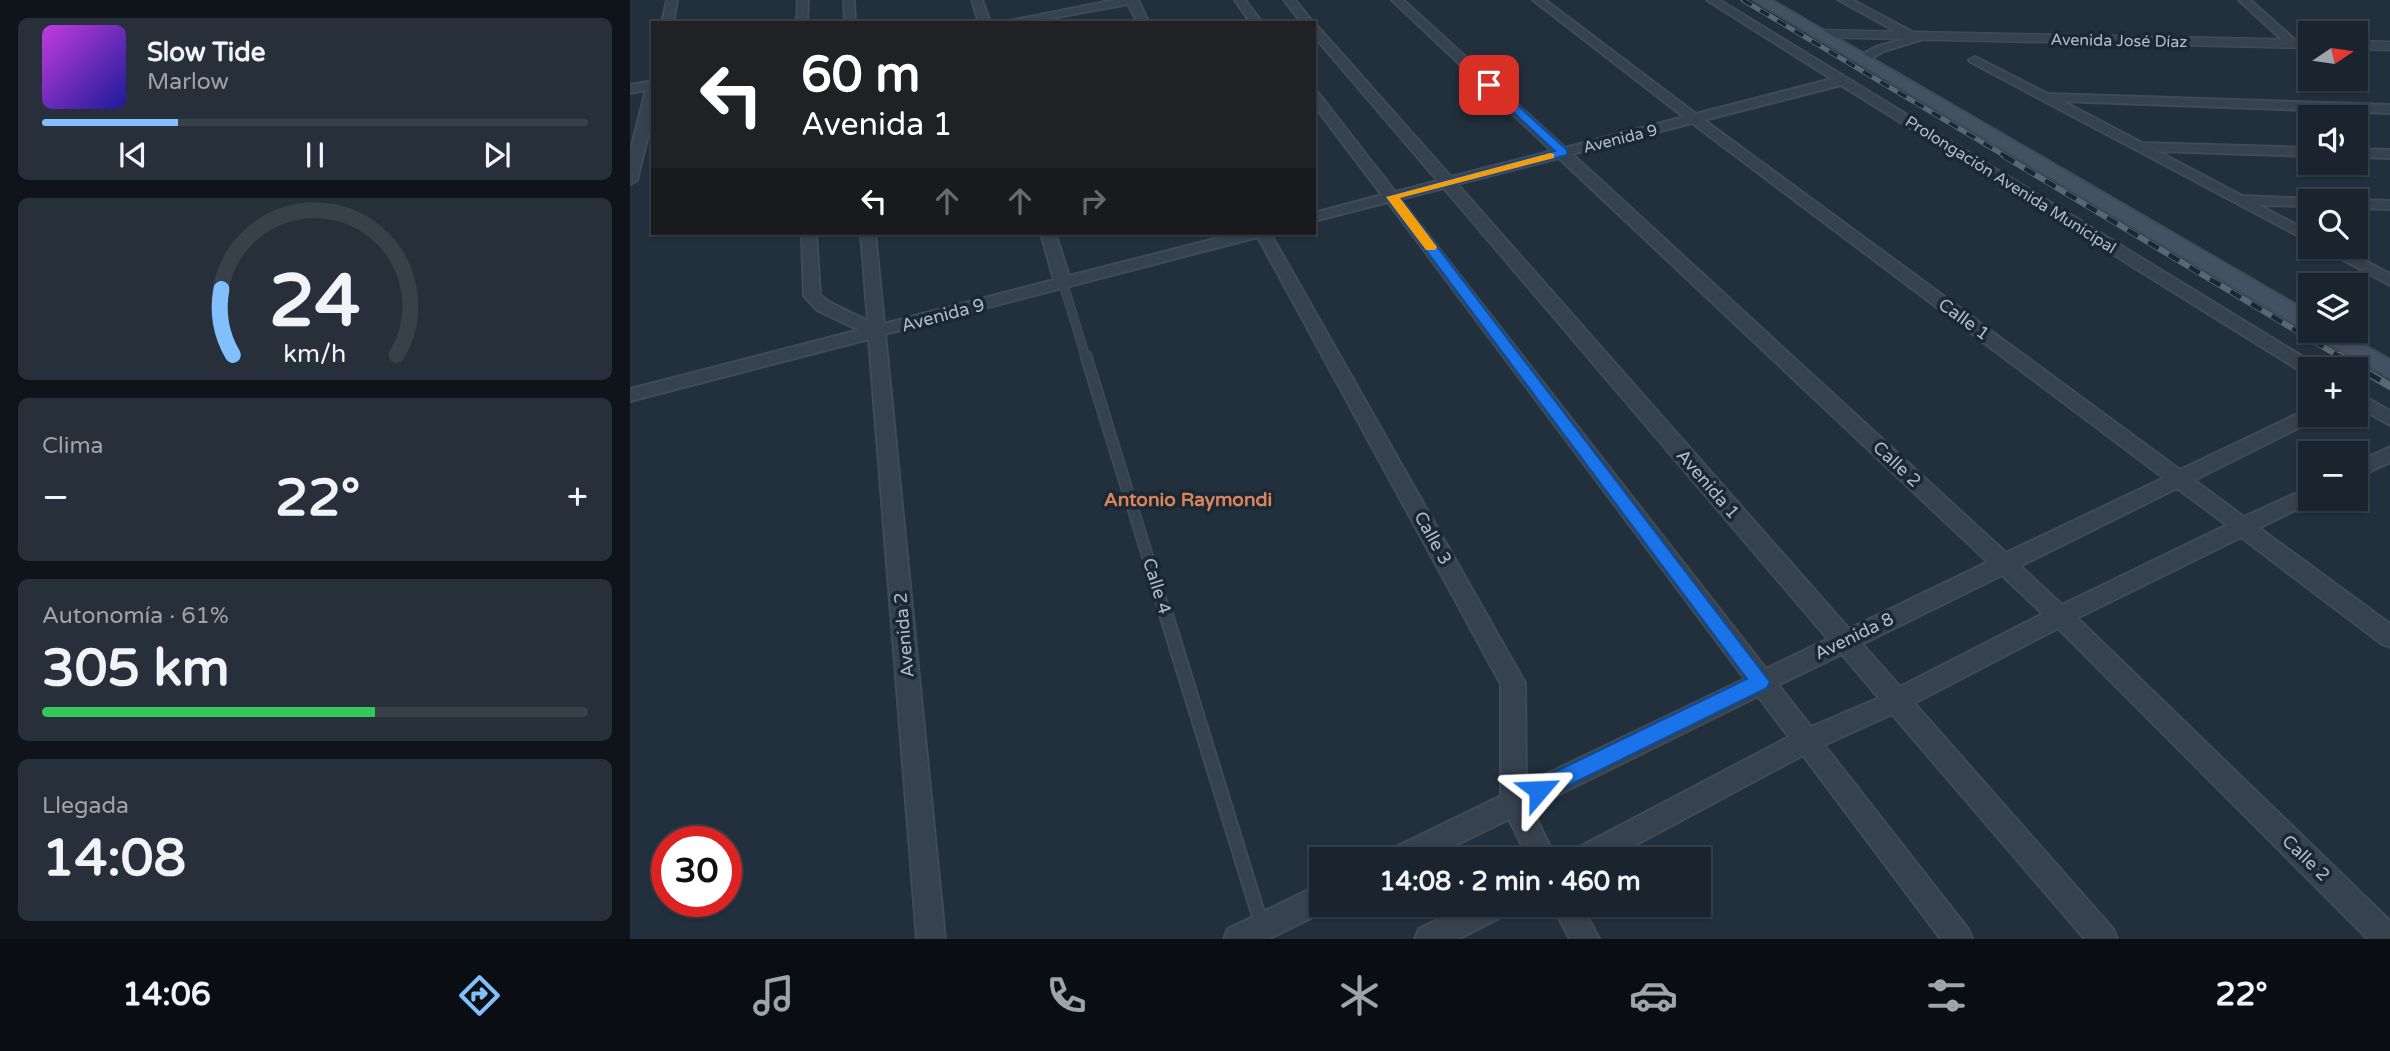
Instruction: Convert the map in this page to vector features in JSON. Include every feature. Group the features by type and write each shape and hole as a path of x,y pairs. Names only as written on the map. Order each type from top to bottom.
{"main road":[{"name":"Prolongación Avenida Municipal","path":"1761,0 2298,316"},
{"path":"2344,343 2390,370"}],"street":[{"path":"667,21 672,0"},
{"path":"803,0 803,21"},
{"path":"849,0 850,21"},
{"path":"977,0 984,21"},
{"path":"1016,21 1132,0 1143,21"},
{"path":"1240,0 1256,21"},
{"path":"1289,0 1306,21"},
{"name":"Calle 2","path":"1396,0 2060,616 2388,939"},
{"name":"Calle 1","path":"1538,0 1693,119 2180,478 2390,637"},
{"name":"Prolongación Avenida Municipal","path":"1712,0 2298,362"},
{"path":"1844,0 1910,35"},
{"path":"2244,0 2293,44"},
{"name":"Avenida 1","path":"1316,31 2103,939"},
{"name":"Avenida José Díaz","path":"1819,34 2298,44"},
{"name":"Avenida José Díaz","path":"1862,59 1880,49 1927,36"},
{"path":"2368,45 2390,46"},
{"path":"1975,60 2298,231"},
{"name":"Avenida 9","path":"1316,216 1844,80"},
{"path":"630,89 651,93"},
{"path":"630,104 651,94"},
{"path":"630,180 651,97"},
{"path":"2045,97 2390,109"},
{"path":"1316,99 1958,939"},
{"path":"2138,146 2298,152"},
{"path":"2368,153 2390,154"},
{"path":"2238,200 2298,202"},
{"path":"2368,204 2390,205"},
{"path":"809,235 812,296 823,306 877,332"},
{"name":"Avenida 2","path":"868,235 931,939"},
{"name":"Calle 4","path":"1049,235 1063,283"},
{"name":"Avenida 9","path":"630,396 1247,235"},
{"name":"Calle 3","path":"1265,235 1513,683 1514,802 1536,847"},
{"path":"2350,259 2390,280"},
{"path":"2360,264 2390,265"},
{"path":"2368,405 2390,419"},
{"name":"Avenida 8","path":"1423,847 2298,421"},
{"path":"2368,465 2390,454"},
{"path":"1606,847 1806,741 1896,701 2060,616 2298,500"},
{"path":"1238,939 1265,933 1309,906"},
{"path":"1429,939 1472,917"},
{"path":"1573,917 1585,939"}],"lane":[{"name":"Calle 4","path":"1063,283 1265,933"}],"railway":[{"path":"1743,0 2007,157"},
{"path":"2004,156 2340,357"},
{"path":"2339,356 2390,386"}],"slow traffic":[{"path":"1431,247 1392,197 1550,156"}],"district":[{"name":"Antonio Raymondi","path":"1188,499"}],"route":[{"path":"1489,85 1563,153 1392,197 1761,682 1539,790"}]}
